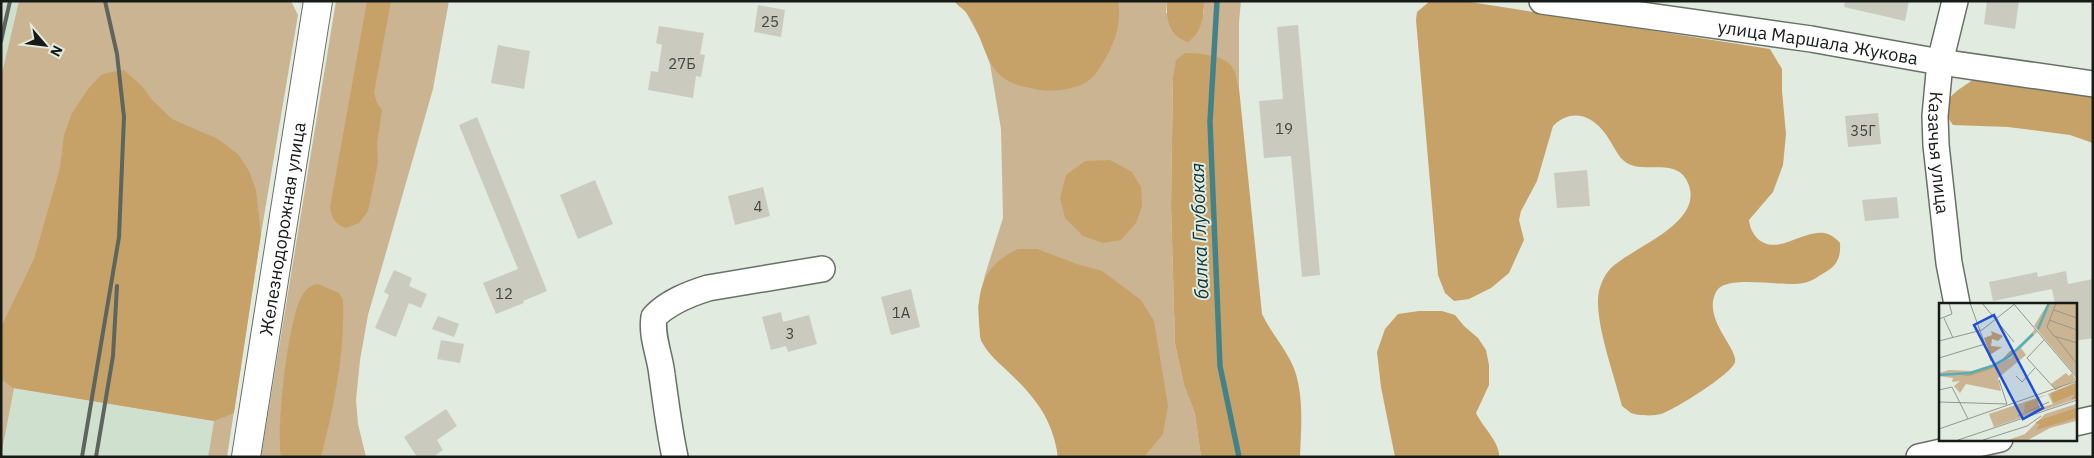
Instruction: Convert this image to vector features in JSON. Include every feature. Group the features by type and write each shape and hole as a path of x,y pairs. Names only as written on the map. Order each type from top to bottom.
{"main road":[{"name":"Железнодорожная улица","path":"246,457 318,1"}],"street":[{"name":"улица Маршала Жукова","path":"1542,1 1663,10 1940,62 2093,84"},
{"name":"Казачья улица","path":"1955,1 1940,62 1936,90 1936,145 1949,263 1957,303"},
{"path":"676,457 666,416 662,374 652,328 654,317 670,304 708,288 822,269"},
{"path":"2076,423 2093,419"},
{"path":"1920,457 1988,445"}],"shaded area":[{"path":"1,1 19,1 1,77"},
{"path":"19,1 291,1 298,15 261,234 227,457 208,457 214,421 14,388 1,457 1,77"},
{"path":"336,1 449,1 433,89 368,315 360,360 356,400 358,424 366,457 261,457"},
{"path":"367,1 391,1 374,93 377,103 382,110 377,144 378,163 368,211 359,223 346,228 339,225 335,220 330,207"},
{"path":"954,1 1167,1 1166,13 1204,13 1204,1 1241,1 1239,22 1239,88 1233,68 1224,61 1173,78 1171,205 1175,344 1184,385 1195,414 1201,457 1058,457 1056,438 1044,412 1025,388 1000,364 981,341 978,307 985,275 1003,218 1001,129 990,64 980,38 966,12"},
{"path":"954,1 1118,1 1119,21 1111,47 1097,72 1089,80 1075,87 1056,91 1043,90 1011,83 1001,76 993,67 973,22"},
{"path":"1167,1 1204,1 1199,30 1188,42 1177,36 1170,26 1167,15"},
{"path":"1430,1 1464,1 1770,49 1782,69 1786,134 1783,165 1773,192 1749,220 1751,228 1757,238 1764,243 1772,245 1789,242 1816,233 1828,234 1840,243 1840,253 1835,264 1814,279 1806,282 1794,284 1743,282 1722,286 1716,292 1713,312 1734,356 1735,362 1731,368 1702,391 1668,411 1651,415 1631,413 1622,406 1606,348 1599,317 1599,291 1603,279 1611,268 1679,220 1688,208 1691,194 1686,179 1680,173 1673,169 1630,165 1621,158 1606,135 1593,121 1580,116 1573,116 1566,117 1553,126 1537,181 1521,211 1519,220 1524,240 1509,273 1491,288 1469,299 1454,301 1445,293 1438,275 1416,20 1417,12"},
{"path":"1185,53 1204,54 1224,60 1233,68 1236,75 1239,88 1262,314 1288,356 1298,382 1301,414 1300,457 1201,457 1195,414 1184,385 1175,344 1171,205 1173,78 1176,60"},
{"path":"124,70 143,87 151,99 172,119 218,139 238,154 249,171 256,190 261,234 234,413 214,421 13,388 1,379 1,327 34,259 60,168 64,135 72,113 88,89 101,75"},
{"path":"1973,80 2093,97 2093,143 2070,135 2008,127 1953,125 1946,110 1947,104 1954,93"},
{"path":"1110,160 1132,172 1141,187 1142,206 1136,223 1121,240 1103,243 1083,236 1065,218 1060,198 1066,175 1085,161"},
{"path":"1018,249 1037,249 1102,271 1141,300 1154,321 1168,406 1163,434 1144,457 1058,457 1052,432 1042,410 1028,391 994,359 982,342 979,323 981,288 990,270 997,262"},
{"path":"318,284 339,293 343,300 342,340 338,379 330,418 321,457 281,457 280,423 288,348 298,306 303,294 309,287"},
{"path":"1419,311 1442,311 1455,315 1478,338 1486,350 1489,365 1489,385 1476,413 1497,446 1499,457 1395,457 1381,387 1377,352 1385,329 1398,314"},
{"path":"13,388 214,421 208,457 2,457"}],"building":[{"path":"1845,1 1909,1 1905,21 1844,7"},
{"path":"1987,1 2019,1 2015,29 1984,24"},
{"path":"758,5 785,10 781,37 754,32"},
{"path":"1298,25 1320,275 1302,277 1291,156 1264,158 1259,101 1283,99 1277,27"},
{"path":"659,26 704,33 700,54 705,55 701,77 696,76 693,98 648,90 651,71 658,72 662,45 656,43"},
{"path":"498,45 530,51 524,89 491,83"},
{"path":"1878,113 1881,144 1848,147 1845,116"},
{"path":"477,117 547,291 496,314 483,283 518,269 459,125"},
{"path":"1587,170 1590,206 1557,208 1554,173"},
{"path":"595,180 613,224 578,239 560,195"},
{"path":"763,187 770,216 735,225 728,196"},
{"path":"1897,197 1899,218 1865,221 1862,200"},
{"path":"394,270 412,278 409,286 427,294 421,308 409,303 396,337 375,328 389,295 384,292"},
{"path":"2066,271 2068,284 2093,279 2093,338 2076,341 2076,303 2055,303 2052,289 1993,301 1989,282 2037,272 2038,277"},
{"path":"911,289 920,327 891,335 881,297"},
{"path":"781,312 783,322 809,315 817,344 788,352 786,346 771,350 762,317"},
{"path":"438,316 459,324 454,337 432,329"},
{"path":"441,340 464,344 460,363 437,359"},
{"path":"446,409 457,426 437,440 443,450 433,457 417,457 404,437"}],"waterway":[{"name":"балка Глубокая","path":"1217,1 1210,122 1220,366 1239,457"}],"railway":[{"path":"1,41 10,1"},
{"path":"82,457 119,237 124,117 117,54 105,1"},
{"path":"96,457 113,356 117,286"}]}
